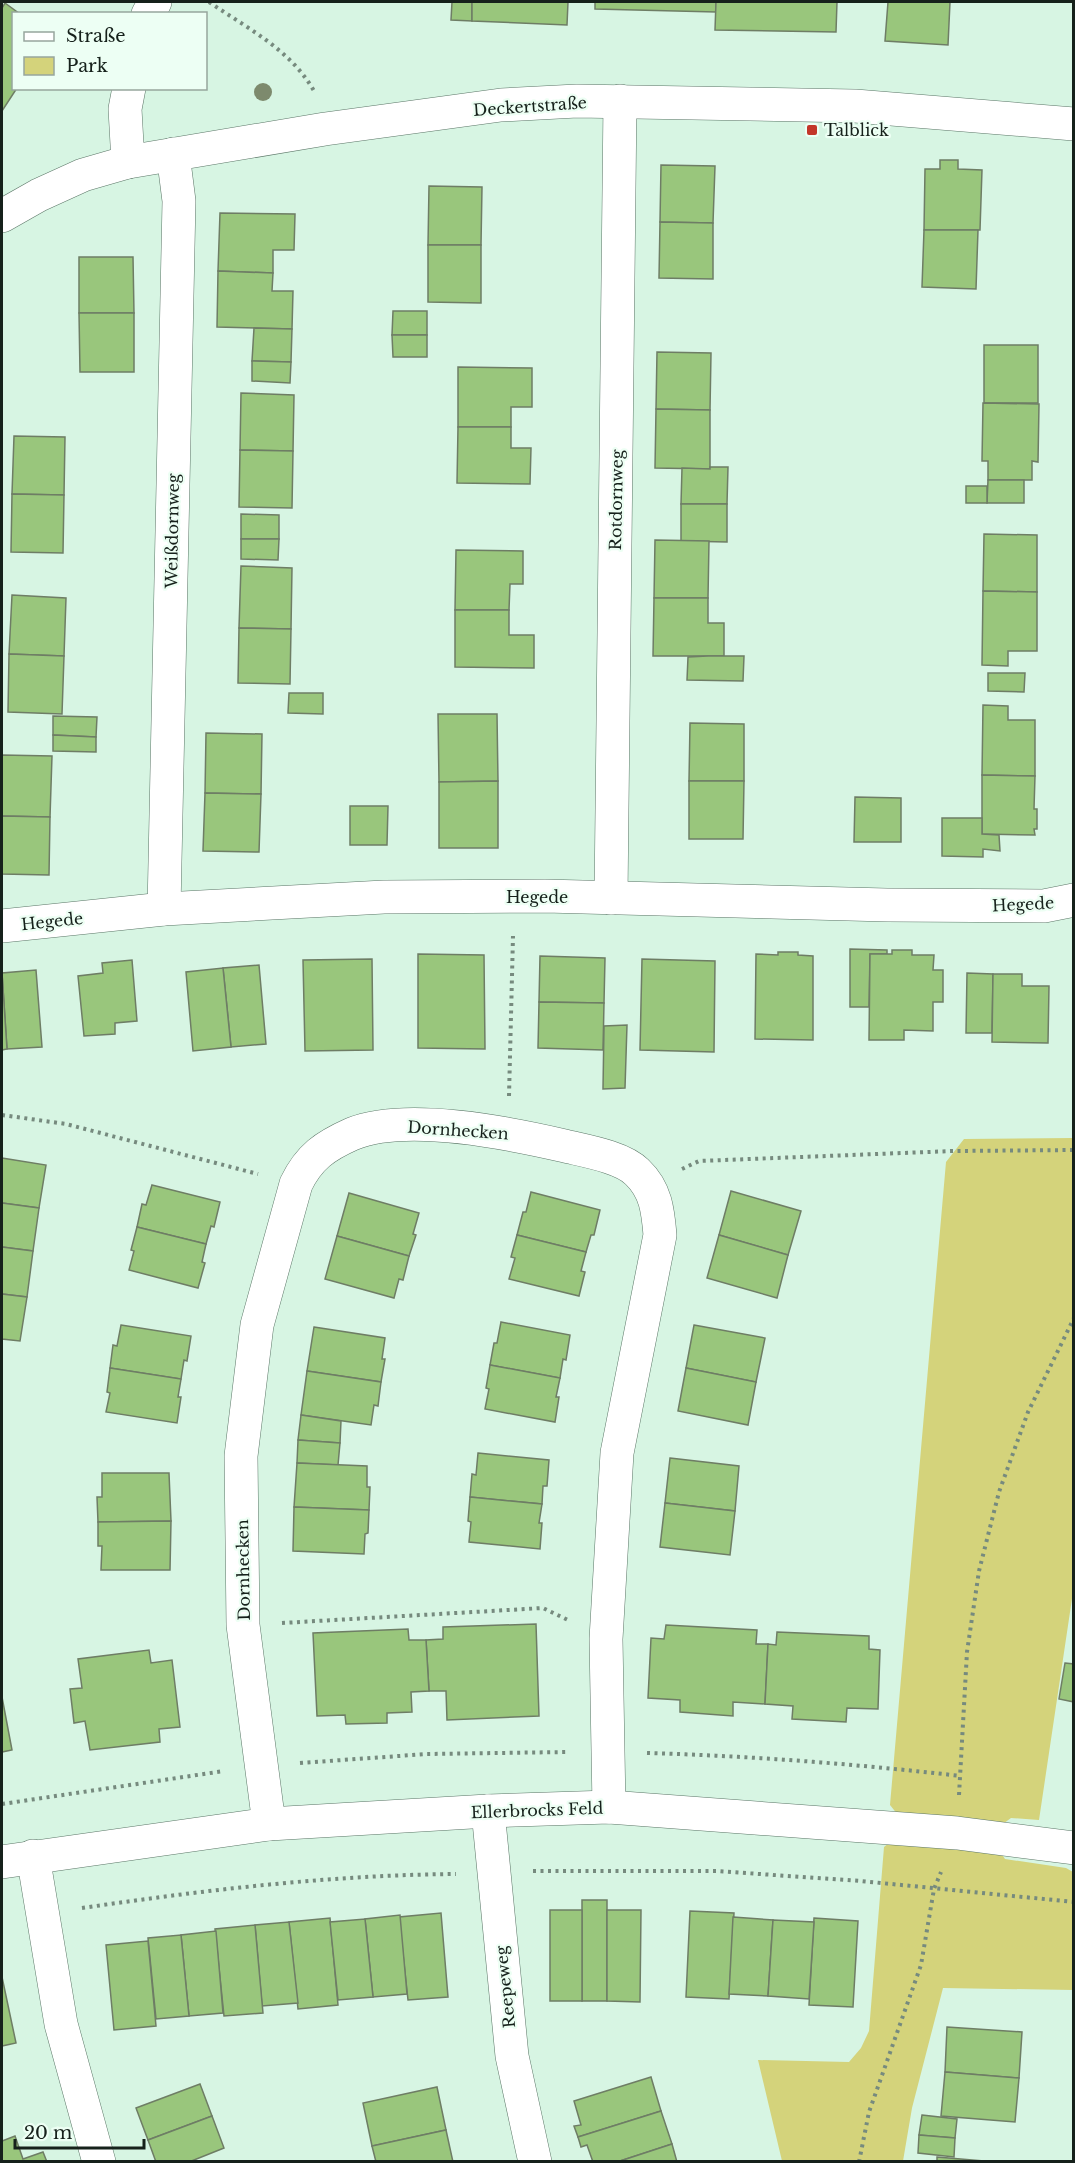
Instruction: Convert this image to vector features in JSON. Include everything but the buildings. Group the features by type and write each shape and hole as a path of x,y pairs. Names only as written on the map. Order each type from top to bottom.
{"street":[{"path":"128,162 124,109 129,90"},
{"name":"Deckertstraße","path":"2,216 39,195 83,175 128,162 325,129 501,105 620,101 855,106 1074,124"},
{"name":"Rotdornweg","path":"611,898 620,101"},
{"name":"Weißdornweg","path":"164,909 179,201 173,154"},
{"name":"Hegede","path":"2,926 164,909 384,897 514,896 887,905 1033,906 1074,900"},
{"name":"Dornhecken","path":"269,1824 243,1625 241,1456 257,1325 297,1184 306,1166 325,1148 354,1133 391,1126 433,1126 508,1133 603,1155 636,1170 649,1186 658,1206 660,1235 618,1453 606,1639 609,1807"},
{"name":"Ellerbrocks Feld","path":"17,1859 269,1824 488,1811 609,1807 957,1833 1074,1848"},
{"name":"Reepeweg","path":"488,1811 512,2056 535,2162"},
{"path":"17,1859 99,2162"}],"path":[{"path":"209,2 288,57 306,78 319,99 325,129"},
{"path":"508,1133 514,896"},
{"path":"2,1115 66,1124 297,1184"},
{"path":"649,1186 699,1161 953,1151 1074,1150"},
{"path":"860,2162 869,2112 921,1965 934,1889 957,1833 967,1652 979,1571 999,1492 1028,1412 1074,1318"},
{"path":"243,1625 543,1608 606,1639"},
{"path":"2,1804 160,1779 262,1766 427,1754 608,1751 736,1756 873,1766 961,1776"}],"green space":[{"path":"1073,1138 1073,1592 1039,1820 1011,1818 1000,1826 898,1815 890,1805 946,1162 964,1139"},
{"path":"894,1839 999,1850 1005,1859 1066,1868 1073,1872 1073,1990 943,1988 912,2108 903,2161 782,2161 758,2060 849,2062 861,2048 869,2031 884,1847"}],"place":[{"name":"Talblick","path":"812,130"}]}
